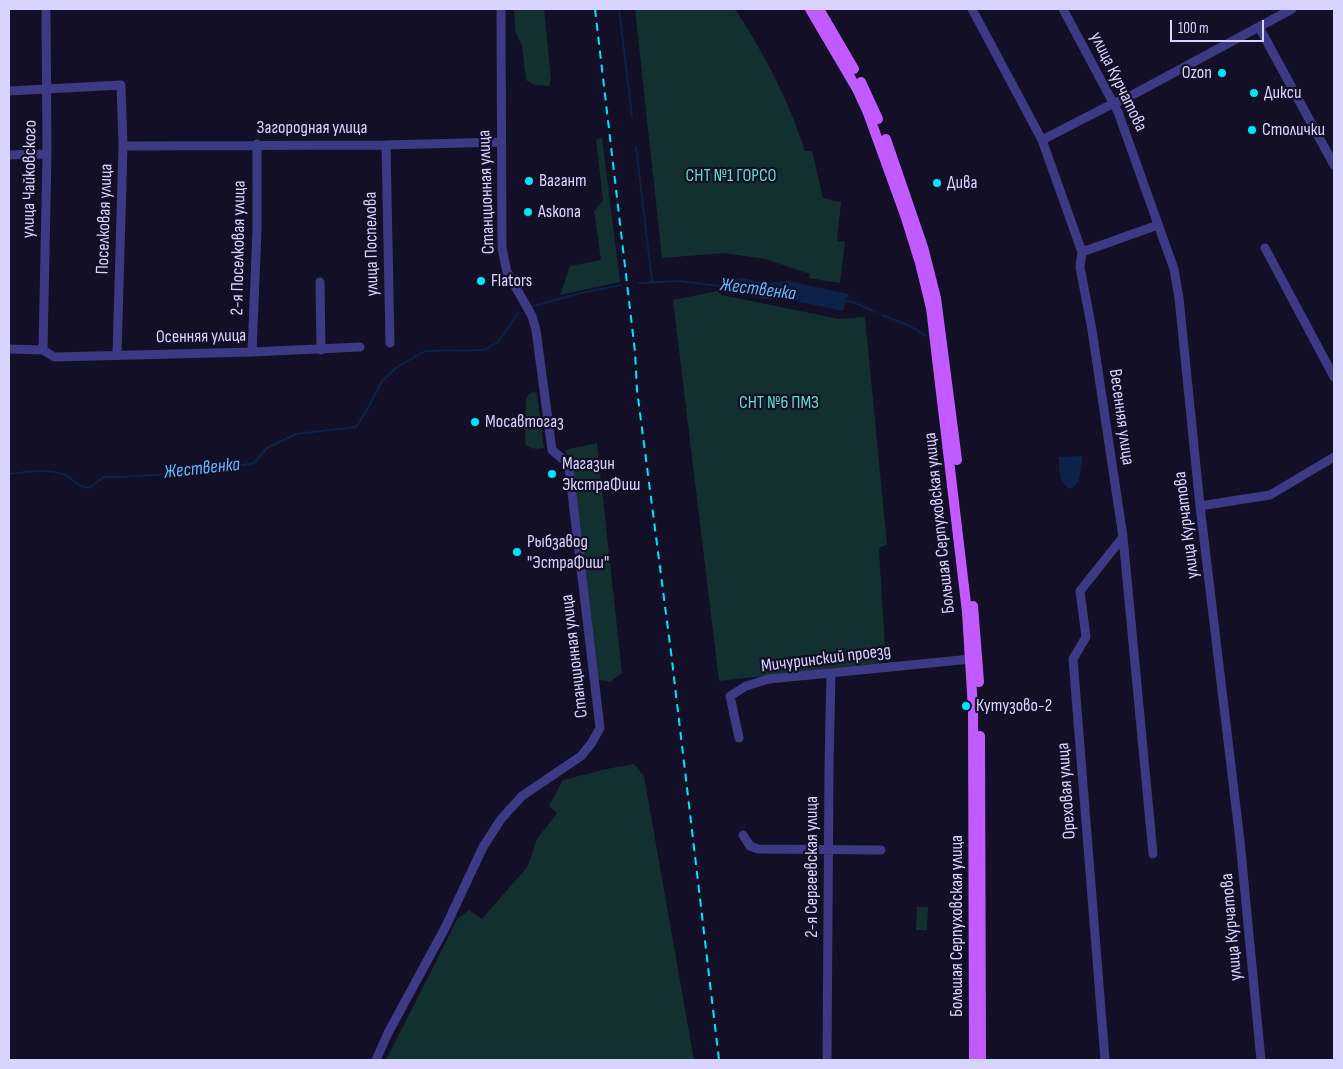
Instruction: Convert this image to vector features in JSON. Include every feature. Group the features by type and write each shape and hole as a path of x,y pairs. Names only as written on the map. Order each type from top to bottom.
{"main road":[{"name":"Большая Серпуховская улица","path":"810,9 853,82 868,113 905,215 928,294 951,470 971,659 973,719 974,1060"},
{"name":"Большая Серпуховская улица","path":"819,9 867,93 884,135 923,247 939,312 978,659 981,1060"}],"street":[{"name":"улица Чайковского","path":"44,350 46,9"},
{"name":"Станционная улица","path":"376,1060 388,1033 445,928 483,847 501,819 522,796 581,756 591,744 600,728 569,468 566,462 552,450 536,330 532,316 507,272 502,248 501,9"},
{"name":"Весенняя улица","path":"972,9 1042,140 1082,252 1080,267 1092,330 1123,537 1152,854"},
{"name":"улица Курчатова","path":"1063,9 1114,103 1174,269 1179,298 1200,506 1240,841 1261,1060"},
{"path":"1042,140 1123,100 1292,9"},
{"path":"1259,27 1334,166"},
{"name":"Поселковая улица","path":"46,90 122,85 123,146 118,355"},
{"path":"9,91 46,90"},
{"name":"Загородная улица","path":"123,146 386,145 501,142"},
{"name":"2-я Поселковая улица","path":"252,352 257,230 257,144"},
{"name":"улица Поспелова","path":"386,145 390,343"},
{"path":"9,155 46,154"},
{"path":"1082,252 1158,225"},
{"path":"1265,248 1334,377"},
{"path":"320,282 320,350"},
{"name":"Осенняя улица","path":"9,349 44,350 54,357 320,350 360,347"},
{"path":"1200,506 1270,495 1334,457"},
{"name":"Ореховая улица","path":"1105,1060 1073,659 1086,637 1080,591 1123,537"},
{"name":"Мичуринский проезд","path":"739,738 730,696 746,686 769,679 971,659"},
{"name":"2-я Сергеевская улица","path":"827,1060 828,767 831,673"},
{"path":"743,835 750,846 758,849 881,850"}],"green space":[{"path":"514,9 544,9 551,79 549,86 534,85 526,80 522,46 515,31"},
{"name":"СНТ №1 ГОРСО","path":"635,9 735,9 756,42 775,78 792,114 805,151 812,151 823,198 841,202 837,242 845,241 840,283 809,278 810,274 765,259 724,253 662,258"},
{"path":"602,138 620,282 560,295 570,266 601,260 594,211 603,201 596,139"},
{"name":"СНТ №6 ПМЗ","path":"717,291 722,295 839,319 865,317 887,545 880,547 879,551 885,645 880,646 881,663 719,681 673,300"},
{"path":"534,391 537,394 544,448 536,449 525,444 526,400 528,395"},
{"path":"597,443 622,673 610,682 598,679 572,465 565,450"},
{"path":"634,764 644,776 694,1060 386,1060 458,918 469,910 482,919 528,866 537,839 557,813 549,806 563,780"},
{"path":"917,907 928,907 927,930 916,930"}],"water":[{"path":"741,278 770,283 788,281 849,294 843,311 786,299 765,299 740,294 727,294 723,290 726,283"},
{"path":"1083,456 1079,480 1074,487 1068,489 1060,474 1059,457"}],"waterway":[{"path":"619,9 632,116"},
{"path":"636,147 652,281"},
{"name":"Жественка","path":"639,283 679,281 727,287"},
{"name":"Жественка","path":"533,306 581,293 621,285"},
{"name":"Жественка","path":"846,301 876,312"},
{"name":"Жественка","path":"9,474 37,471 58,473 71,478 77,484 89,488 104,477 203,472 254,463 267,448 296,434 356,427 382,381 397,367 425,351 484,350 498,342 519,312"},
{"name":"Жественка","path":"882,315 910,326 926,336"}],"railway":[{"path":"595,9 635,352 637,390 671,652 719,1060"}],"place":[{"name":"Ozon","path":"1222,73"},
{"name":"Дикси","path":"1254,93"},
{"name":"Столички","path":"1252,130"},
{"name":"Вагант","path":"529,181"},
{"name":"Дива","path":"937,183"},
{"name":"Askona","path":"528,212"},
{"name":"Flators","path":"481,281"},
{"name":"Мосавтогаз","path":"475,422"},
{"name":"Магазин ЭкстраФиш","path":"552,474"},
{"name":"Рыбзавод \"ЭстраФиш\"","path":"517,552"},
{"name":"Кутузово-2","path":"966,706"}]}
